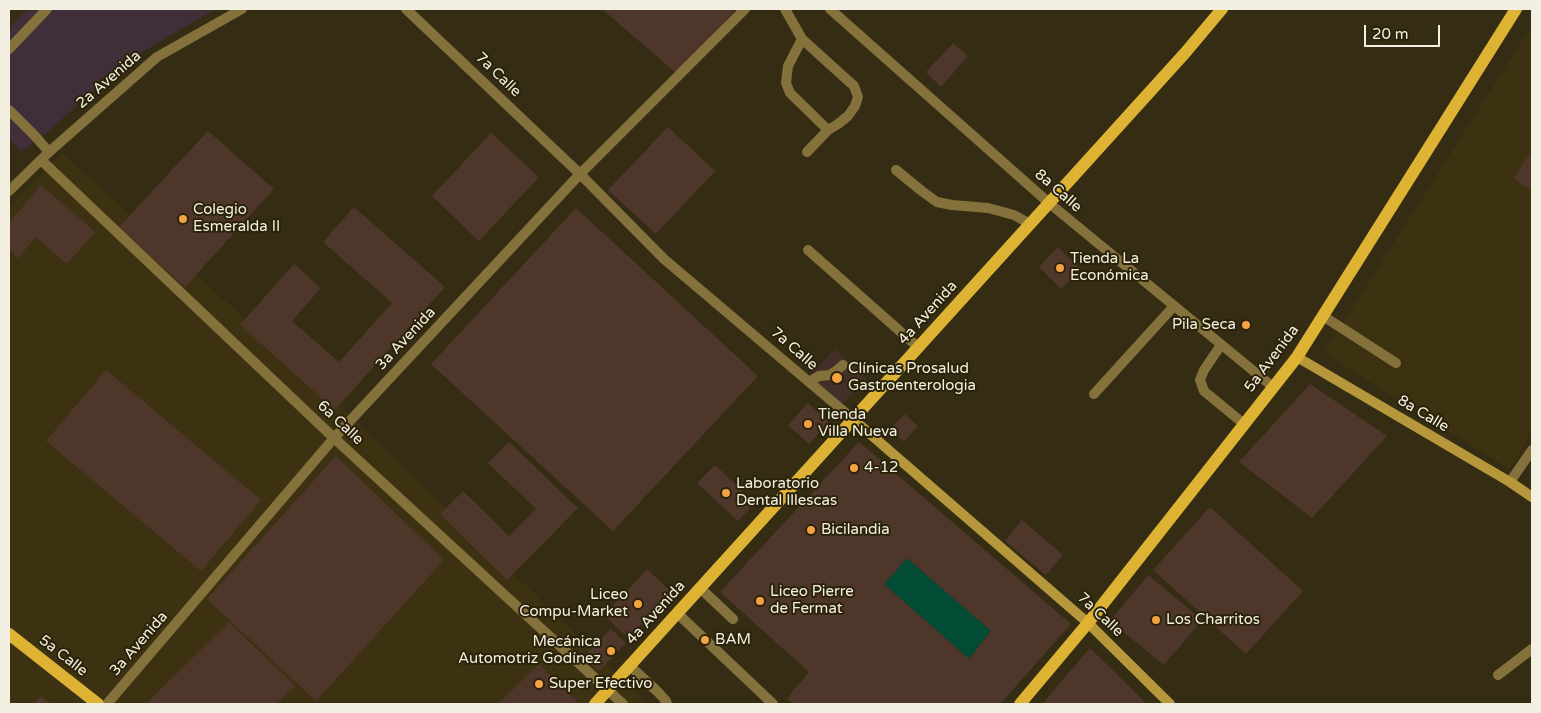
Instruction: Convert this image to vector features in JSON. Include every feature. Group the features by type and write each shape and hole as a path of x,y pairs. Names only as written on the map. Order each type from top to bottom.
{"main road":[{"name":"4a Avenida","path":"596,704 1185,53 1222,9"},
{"name":"5a Avenida","path":"1020,704 1088,623 1297,357 1516,9"},
{"name":"8a Calle","path":"1297,357 1510,482 1532,497"},
{"name":"7a Calle","path":"854,420 1088,623 1170,704"},
{"name":"5a Calle","path":"9,634 98,704"}],"street":[{"path":"9,49 47,9"},
{"name":"2a Avenida","path":"11,185 157,57 242,9"},
{"name":"7a Calle","path":"406,9 580,174 664,258 854,420"},
{"name":"3a Avenida","path":"107,704 334,438 580,174 745,9"},
{"name":"8a Calle","path":"830,9 1049,203 1273,387"},
{"path":"789,10 802,39 854,86 858,97 855,106 848,116 828,130 807,152"},
{"path":"802,39 788,66 786,83 790,93 828,130"},
{"name":"6a Calle","path":"9,110 35,136 45,156 334,438 623,704"},
{"path":"896,170 937,202 988,208 1014,215 1030,224"},
{"path":"808,250 918,348"},
{"path":"1094,394 1174,306"},
{"path":"1323,316 1396,363"},
{"path":"1221,344 1204,370 1200,380 1204,391 1244,424"},
{"path":"809,382 819,376 830,375 843,365"},
{"path":"1510,482 1532,450"},
{"path":"700,588 733,619"},
{"path":"677,614 774,704"},
{"path":"1498,675 1532,649"},
{"path":"630,666 658,692 667,704"}],"shaded area":[{"path":"28,9 215,9 122,64 50,130 21,152 9,138 9,28"},
{"path":"1532,25 1532,433 1509,469 1324,353"},
{"path":"62,153 330,396 648,704 9,704 9,207"},
{"name":"Clínicas Prosalud Gastroenterologia","path":"835,349 867,379 839,408 808,377"}],"green space":[{"path":"907,558 991,631 969,659 884,584"}],"building":[{"path":"602,9 736,9 677,74"},
{"path":"953,43 968,56 941,87 926,72"},
{"path":"668,127 715,171 656,234 608,190"},
{"name":"Colegio Esmeralda II","path":"208,131 274,189 185,287 119,227"},
{"path":"491,133 539,177 479,241 432,196"},
{"path":"1532,151 1532,191 1513,178"},
{"path":"41,185 95,232 67,264 36,237 18,258 9,250 9,223"},
{"path":"354,207 445,287 335,410 240,325 294,264 321,288 292,321 339,362 392,303 323,242"},
{"path":"576,208 758,376 613,531 431,364"},
{"name":"Tienda La Económica","path":"1058,247 1081,269 1061,289 1039,267"},
{"path":"106,370 261,500 201,571 46,441"},
{"path":"1310,384 1387,436 1312,518 1239,462"},
{"name":"Tienda Villa Nueva","path":"808,403 829,422 809,444 788,425"},
{"path":"905,414 918,426 904,442 890,429"},
{"path":"509,442 578,508 507,580 440,514 463,491 509,536 536,509 488,463"},
{"path":"859,442 1071,624 1000,704 793,704 787,698 809,672 720,592","holes":["907,558 991,631 969,659 884,584"]},
{"path":"336,456 444,560 316,701 207,599"},
{"name":"Laboratorio Dental Illescas","path":"715,465 755,503 738,521 697,483"},
{"path":"1210,507 1303,591 1246,654 1153,570"},
{"path":"1022,520 1063,555 1046,575 1005,541"},
{"name":"Liceo Compu-Market","path":"647,569 672,593 628,638 604,615"},
{"name":"Los Charritos","path":"1148,575 1202,620 1164,665 1110,621"},
{"path":"229,622 295,686 276,704 146,704"},
{"path":"611,629 626,643 599,671 583,657"},
{"path":"1090,648 1147,704 1043,703"},
{"name":"Super Efectivo","path":"539,664 579,704 498,704"},
{"path":"41,696 50,704 34,704"}],"place":[{"name":"Colegio Esmeralda II","path":"183,219"},
{"name":"Tienda La Económica","path":"1060,268"},
{"name":"Pila Seca","path":"1246,325"},
{"name":"Clínicas Prosalud Gastroenterologia","path":"837,378"},
{"name":"Tienda Villa Nueva","path":"808,424"},
{"name":"4-12","path":"854,468"},
{"name":"Laboratorio Dental Illescas","path":"726,493"},
{"name":"Bicilandia","path":"811,530"},
{"name":"Liceo Pierre de Fermat","path":"760,601"},
{"name":"Liceo Compu-Market","path":"638,604"},
{"name":"Los Charritos","path":"1156,620"},
{"name":"BAM","path":"705,640"},
{"name":"Mecánica Automotriz Godínez","path":"611,651"},
{"name":"Super Efectivo","path":"539,684"}]}
